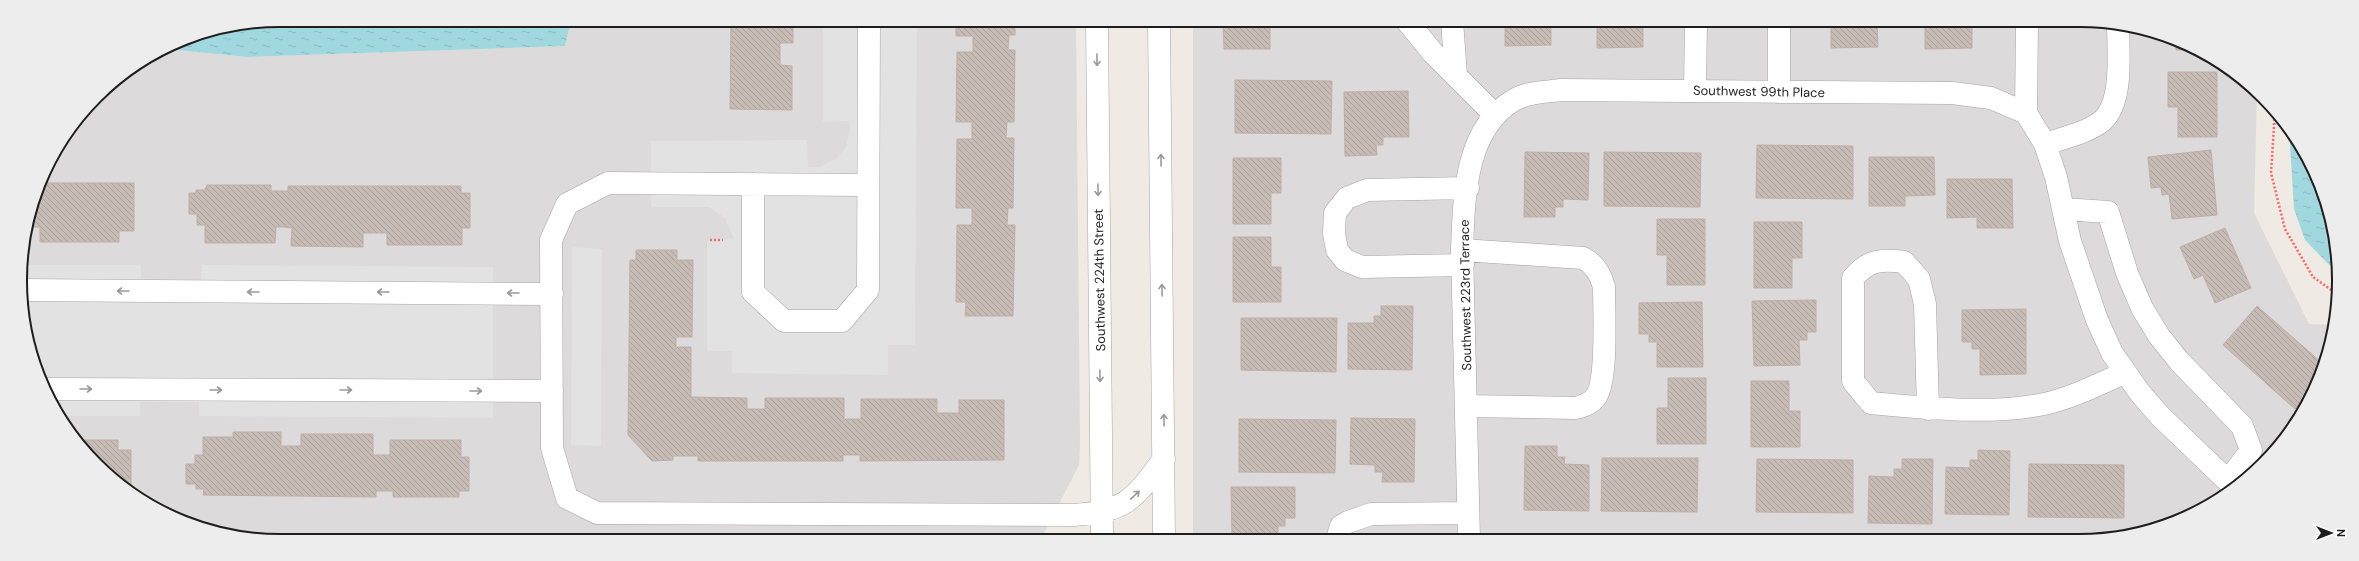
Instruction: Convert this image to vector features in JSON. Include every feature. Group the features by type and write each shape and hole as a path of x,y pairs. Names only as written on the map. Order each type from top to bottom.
{"street":[{"path":"753,184 753,292 784,321 842,321 868,290 869,27"},
{"name":"Southwest 224th Street","path":"1097,27 1102,534"},
{"path":"1159,27 1164,534"},
{"path":"1412,27 1456,76 1495,115"},
{"path":"1452,27 1456,76"},
{"path":"1695,91 1696,27"},
{"path":"1779,92 1780,27"},
{"path":"2027,27 2026,113 2045,144 2063,209 2070,241 2097,320 2112,353 2124,373 2159,415 2231,483 2250,450 2242,426 2208,393 2159,336 2142,308 2127,273 2108,212 2063,209"},
{"path":"2045,144 2088,128 2102,120 2110,110 2116,95 2118,30"},
{"name":"Southwest 99th Place","path":"1495,115 1514,100 1530,94 1561,90 1974,94 2009,104 2026,113"},
{"name":"Southwest 223rd Terrace","path":"1469,534 1462,257 1468,188 1480,135 1495,115"},
{"path":"868,185 608,183 567,204 551,240 552,448 567,498 597,513 1066,515 1102,513 1119,507 1136,496 1164,459"},
{"path":"1466,406 1576,408 1596,398 1602,384 1604,287 1601,277 1595,268 1583,258 1462,257 1362,268 1345,260 1337,250 1334,233 1335,213 1347,198 1367,190 1468,188"},
{"path":"1928,409 1925,304 1919,280 1904,262 1887,260 1862,267 1853,278 1853,381 1871,403 1928,409 2007,408 2046,403 2079,393 2124,373"},
{"path":"28,290 552,294"},
{"path":"51,389 552,391"},
{"path":"1339,534 1341,526 1356,517 1468,513"}],"path":[{"path":"2274,119 2271,173 2285,229 2313,277 2331,290"}],"shaded area":[{"path":"569,27 1076,27 1079,465 1044,533 280,534 247,532 199,521 168,508 154,500 126,482 113,471 79,435 53,393 40,362 29,314 27,280 29,247 40,199 53,168 61,154 79,126 90,113 126,79 175,50 247,57 565,46"},
{"path":"823,27 917,27 915,345 888,345 888,375 732,373 732,351 707,351 707,241 734,239 725,218 709,207 651,207 651,141 807,140 808,167 820,167 836,159 846,147 850,129 849,121 823,122"},
{"path":"1193,27 2078,27 2112,29 2160,40 2191,53 2205,61 2233,79 2257,100 2254,213 2309,324 2328,325 2319,362 2306,393 2280,435 2258,460 2233,482 2191,508 2160,521 2112,532 2078,534 1193,534"},
{"path":"572,247 602,249 601,446 571,445"},
{"path":"28,265 141,265 141,278 201,280 202,265 493,267 493,418 199,416 199,402 140,402 140,416 67,416 53,393 40,362 29,314 27,280"}],"green space":[{"path":"1044,533 1047,534 1004,534"}],"water":[{"path":"280,27 569,27 565,46 247,57 175,50 199,40 231,32 247,29"},
{"path":"2290,141 2306,168 2319,199 2330,247 2331,267 2305,240 2294,209"}],"building":[{"path":"731,27 793,27 793,43 780,43 780,65 792,66 792,110 730,109"},
{"path":"956,27 1015,27 1015,35 1009,35 1008,50 1015,50 1014,122 1007,122 1006,138 1014,138 1013,208 1008,208 1007,225 1015,225 1013,316 965,316 966,302 956,302 957,225 972,225 972,208 956,208 957,139 972,139 972,122 956,122 957,52 973,52 973,36 956,36"},
{"path":"1223,27 1270,27 1270,49 1224,49"},
{"path":"1505,27 1551,27 1551,45 1505,46"},
{"path":"1597,27 1643,27 1643,47 1597,48"},
{"path":"1831,27 1877,27 1878,47 1831,48"},
{"path":"1925,27 1972,27 1972,48 1925,49"},
{"path":"2176,46 2185,50 2176,50"},
{"path":"2168,72 2217,72 2217,137 2178,137 2178,107 2168,107"},
{"path":"1235,80 1332,81 1331,134 1235,133"},
{"path":"1408,91 1409,137 1383,137 1383,145 1376,145 1377,155 1345,156 1344,92"},
{"path":"1757,145 1853,146 1853,199 1756,198"},
{"path":"2211,150 2217,215 2172,219 2169,194 2162,195 2161,187 2151,188 2148,157"},
{"path":"1525,152 1589,153 1588,200 1563,199 1563,207 1555,207 1555,217 1524,217"},
{"path":"1604,152 1701,153 1700,207 1604,206"},
{"path":"1869,157 1934,157 1935,195 1905,196 1905,206 1869,206"},
{"path":"1233,158 1281,158 1281,193 1271,193 1271,224 1233,224"},
{"path":"1947,179 2012,179 2013,228 1977,228 1977,217 1947,218"},
{"path":"46,183 134,183 134,231 119,231 119,242 40,242 40,227 33,227 40,199"},
{"path":"207,185 271,185 271,191 288,191 288,186 461,186 461,193 470,193 470,228 462,228 462,245 387,245 387,233 363,233 363,247 291,246 292,228 284,227 276,227 275,243 205,243 205,225 197,225 197,214 189,214 189,193 196,193 196,190 205,190"},
{"path":"1657,219 1705,219 1705,285 1667,285 1667,255 1657,255"},
{"path":"1754,222 1802,222 1802,258 1792,258 1792,288 1754,288"},
{"path":"2225,228 2251,288 2215,303 2203,275 2194,279 2180,247"},
{"path":"1233,237 1271,237 1271,267 1281,267 1281,302 1233,302"},
{"path":"636,250 677,250 677,260 693,260 692,337 676,337 676,347 691,347 691,397 747,398 747,409 765,409 765,398 844,398 844,419 861,419 861,399 937,399 937,413 959,413 959,400 1004,400 1004,460 860,461 860,455 843,455 843,461 698,461 698,456 673,456 673,460 652,461 628,435 630,260 636,260"},
{"path":"1816,300 1816,332 1807,332 1807,340 1799,340 1800,365 1754,366 1752,301"},
{"path":"1702,302 1703,367 1657,367 1657,342 1649,342 1649,334 1639,334 1639,303"},
{"path":"1381,306 1413,306 1412,370 1348,369 1348,323 1374,323 1374,316 1381,316"},
{"path":"2257,306 2319,361 2306,393 2295,409 2223,345"},
{"path":"2026,309 2026,374 1980,375 1980,349 1972,349 1972,342 1962,342 1962,310"},
{"path":"1241,318 1337,318 1336,372 1241,370"},
{"path":"1668,378 1706,378 1706,444 1657,444 1657,408 1668,408"},
{"path":"1751,381 1789,381 1789,411 1800,411 1800,447 1751,447"},
{"path":"1351,418 1415,419 1414,482 1382,482 1383,472 1375,472 1375,465 1350,464"},
{"path":"1239,419 1336,420 1335,473 1239,472"},
{"path":"233,432 281,432 281,446 301,446 301,434 373,434 373,455 390,455 390,440 461,440 461,457 469,457 469,491 459,491 459,497 393,497 393,491 376,491 376,497 203,495 204,489 196,489 196,484 186,484 186,464 195,464 195,455 203,455 203,437 233,437"},
{"path":"83,440 118,440 118,450 131,450 131,485 101,460"},
{"path":"1525,446 1557,446 1557,457 1565,457 1564,464 1589,465 1589,511 1524,510"},
{"path":"1978,450 2010,451 2009,515 1945,514 1946,467 1970,468 1970,460 1978,460"},
{"path":"1602,458 1698,458 1697,512 1601,511"},
{"path":"1757,459 1853,460 1853,513 1756,512"},
{"path":"1902,459 1933,459 1932,524 1868,523 1869,476 1894,477 1894,469 1902,469"},
{"path":"2029,464 2124,465 2124,518 2028,517"},
{"path":"1231,487 1295,487 1295,518 1285,518 1285,526 1278,526 1278,534 1232,534"}]}
